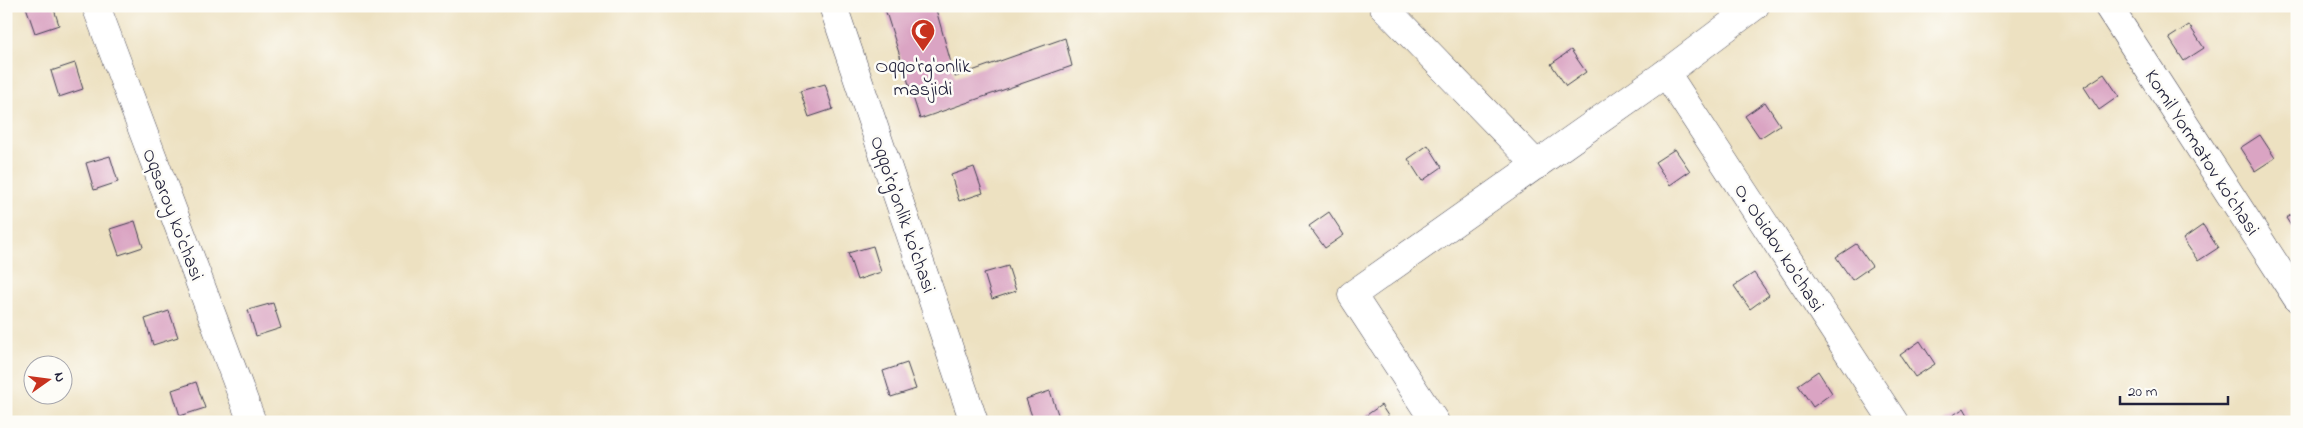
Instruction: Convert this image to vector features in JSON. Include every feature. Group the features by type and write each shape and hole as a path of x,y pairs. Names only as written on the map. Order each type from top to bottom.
{"street":[{"name":"Oqsaroy ko'chasi","path":"96,6 252,422"},
{"name":"Oqqo'rg'onlik ko'chasi","path":"833,6 974,422"},
{"path":"1383,6 1536,164"},
{"path":"1435,422 1352,295 1666,72 1755,6"},
{"name":"Komil Yormatov ko'chasi","path":"2108,6 2297,298"},
{"name":"O. Obidov ko'chasi","path":"1666,72 1894,422"}],"building":[{"path":"53,6 59,25 35,33 26,7"},
{"name":"Oqqo'rg'onlik masjidi","path":"884,6 935,6 955,77 1065,38 1072,66 920,119"},
{"path":"2189,25 2204,48 2184,61 2169,38"},
{"path":"1571,50 1586,72 1566,86 1551,64"},
{"path":"75,63 83,89 59,97 51,71"},
{"path":"2104,74 2119,96 2099,110 2084,87"},
{"path":"825,84 833,109 809,117 800,91"},
{"path":"1765,102 1780,125 1760,138 1745,116"},
{"path":"2260,135 2275,158 2255,171 2240,148"},
{"path":"1428,145 1442,167 1422,181 1408,159"},
{"path":"1675,149 1690,171 1670,185 1655,162"},
{"path":"110,156 118,182 94,190 86,163"},
{"path":"974,167 983,193 959,201 951,175"},
{"path":"2297,211 2297,235 2286,218"},
{"path":"1329,212 1344,235 1325,248 1309,226"},
{"path":"135,221 143,247 119,255 110,229"},
{"path":"2203,225 2218,248 2198,261 2183,239"},
{"path":"1856,244 1872,266 1852,280 1836,257"},
{"path":"873,246 881,272 857,280 848,253"},
{"path":"1008,266 1016,291 992,299 984,273"},
{"path":"1754,273 1769,295 1750,309 1734,286"},
{"path":"273,303 281,328 256,336 248,310"},
{"path":"169,311 178,337 153,345 145,319"},
{"path":"1920,341 1935,364 1915,377 1900,355"},
{"path":"907,363 916,389 891,397 883,371"},
{"path":"1818,371 1832,393 1813,407 1798,385"},
{"path":"196,382 205,408 180,416 172,390"},
{"path":"1050,391 1059,417 1045,422 1034,422 1026,399"},
{"path":"1381,405 1392,422 1363,422 1361,419"},
{"path":"1964,408 1972,422 1943,422"}],"place":[{"name":"Oqqo'rg'onlik masjidi","path":"923,52"}]}
